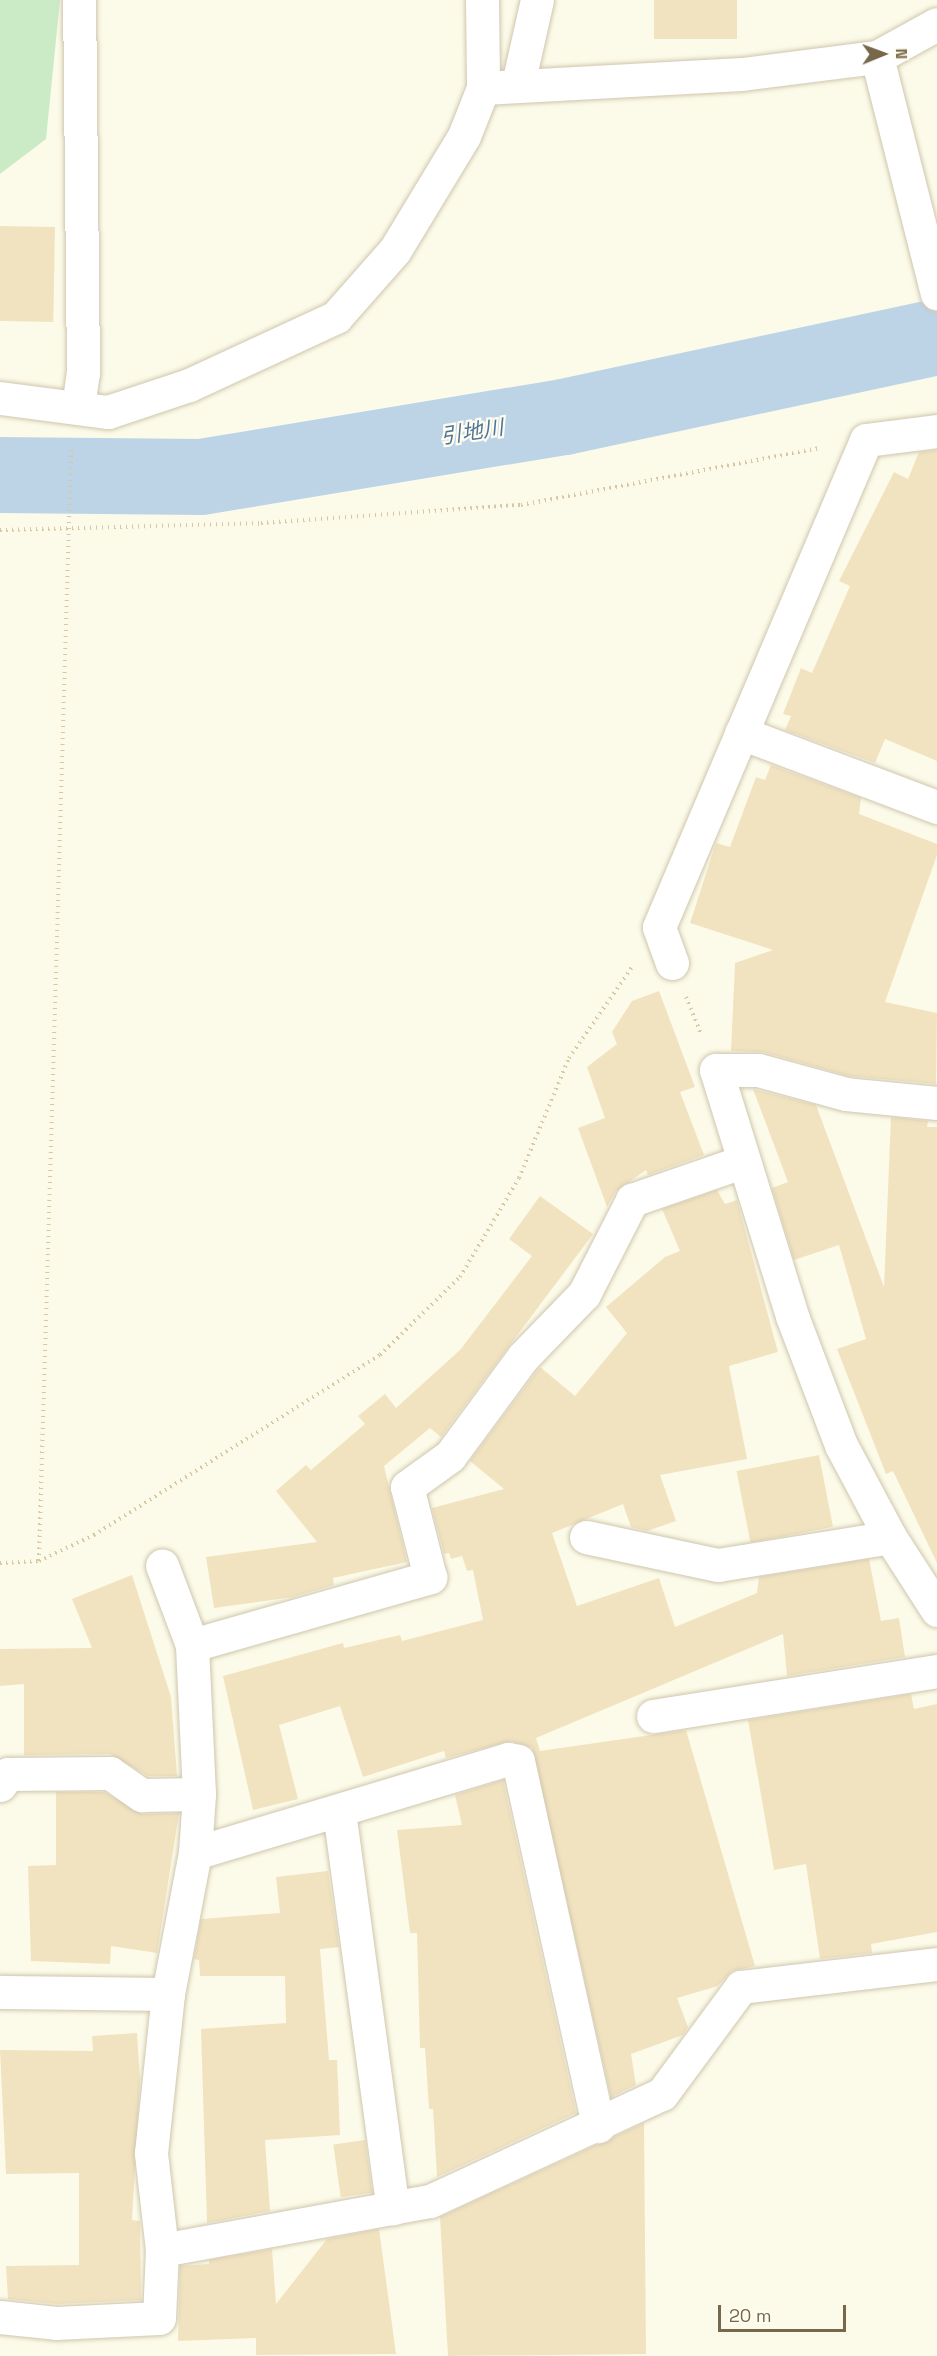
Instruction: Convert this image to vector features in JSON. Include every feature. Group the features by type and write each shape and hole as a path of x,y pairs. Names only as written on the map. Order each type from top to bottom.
{"street":[{"path":"78,407 83,373 79,0"},
{"path":"0,398 108,412 189,385 336,317 395,250 464,136 483,88 482,0"},
{"path":"518,84 537,0"},
{"path":"483,88 518,84 742,74 877,57 937,24"},
{"path":"877,57 934,283"},
{"path":"672,963 660,927 866,440 937,431"},
{"path":"741,733 937,807"},
{"path":"935,1600 890,1537 840,1445 792,1316 742,1162 716,1070 758,1070 846,1094 937,1103"},
{"path":"192,1645 430,1577 407,1487 450,1456 524,1357 584,1294 632,1200 742,1162"},
{"path":"586,1537 718,1565 890,1537"},
{"path":"0,2317 56,2323 159,2318 162,2250 151,2153 168,1994 195,1853 199,1794 192,1645 162,1565"},
{"path":"653,1716 937,1671"},
{"path":"195,1853 508,1759 518,1761 598,2126"},
{"path":"0,1785 8,1774 110,1773 142,1795 199,1794"},
{"path":"339,1811 393,2208"},
{"path":"162,2250 430,2201 598,2126 662,2094 741,1987 937,1964"},
{"path":"0,1992 168,1994"}],"path":[{"path":"0,530 68,526 261,523 521,505 866,440"},
{"path":"39,1561 67,511 71,441"},
{"path":"0,1563 39,1561 94,1535 380,1355 460,1276 519,1178 569,1058 660,927"},
{"path":"672,963 716,1070"}],"green space":[{"path":"0,0 60,0 46,139 0,174"}],"building":[{"path":"654,0 737,0 737,39 654,39"},
{"path":"0,226 55,227 53,322 0,321"},
{"path":"937,450 937,761 885,739 875,763 785,730 791,716 783,714 801,668 812,673 850,586 839,581 894,472 908,479 919,452"},
{"path":"771,765 861,798 859,814 937,844 937,855 885,1002 937,1013 936,1084 849,1076 763,1052 731,1051 735,963 773,950 690,923 716,843 730,847 756,777 765,780"},
{"path":"659,991 695,1087 680,1092 704,1155 648,1175 646,1170 616,1191 607,1207 578,1128 605,1118 587,1067 617,1044 612,1032 632,1001"},
{"path":"753,1089 816,1105 884,1287 891,1117 928,1121 927,1127 937,1127 937,1563 893,1471 886,1474 837,1349 866,1339 839,1245 794,1260 772,1188 788,1182"},
{"path":"717,1190 725,1204 737,1200 778,1352 729,1366 747,1459 660,1475 676,1521 647,1531 631,1527 623,1504 552,1533 577,1606 659,1578 675,1627 757,1593 759,1577 869,1559 881,1621 899,1618 905,1657 787,1676 783,1634 536,1738 540,1751 686,1730 755,1966 732,1971 718,1986 677,1998 688,2027 683,2035 631,2054 636,2085 611,2097 532,1748 511,1741 446,1758 444,1751 363,1777 340,1706 279,1725 298,1799 253,1810 223,1676 343,1643 344,1648 400,1635 402,1641 483,1620 473,1570 467,1571 462,1556 451,1559 449,1553 444,1554 432,1508 504,1489 470,1461 540,1367 575,1396 627,1333 606,1307 665,1257 680,1251 662,1209"},
{"path":"540,1196 593,1234 441,1437 430,1428 384,1466 407,1562 333,1578 334,1585 293,1597 214,1608 206,1557 317,1542 276,1491 306,1465 311,1470 365,1424 358,1416 385,1394 396,1408 460,1350 532,1256 509,1239"},
{"path":"819,1455 833,1527 750,1543 737,1471"},
{"path":"132,1575 171,1697 177,1776 148,1776 110,1754 24,1755 24,1684 0,1686 0,1649 92,1648 72,1599"},
{"path":"911,1694 914,1709 937,1704 937,1932 871,1944 872,1953 820,1959 806,1864 774,1870 748,1720"},
{"path":"503,1780 576,2113 437,2177 433,2109 429,2109 425,2048 420,2048 417,1933 410,1933 397,1830 462,1825 455,1795"},
{"path":"56,1792 104,1792 142,1814 179,1813 157,1953 111,1946 110,1964 31,1961 28,1866 56,1865"},
{"path":"328,1871 339,1947 320,1949 329,2060 337,2060 340,2135 265,2140 270,2211 207,2223 201,2029 286,2023 285,1976 200,1976 199,1960 194,1959 201,1919 280,1913 276,1877"},
{"path":"137,2033 140,2081 132,2220 140,2221 141,2300 57,2304 8,2299 6,2266 79,2265 79,2173 6,2174 0,2050 93,2051 92,2036"},
{"path":"644,2123 646,2354 448,2356 440,2217"},
{"path":"365,2140 372,2192 341,2197 333,2144"},
{"path":"379,2229 396,2354 256,2355 256,2338 178,2341 180,2266 209,2264 209,2260 272,2249 276,2304 327,2239"}],"waterway":[{"name":"引地川","path":"0,475 201,477 564,417 937,337"}]}
